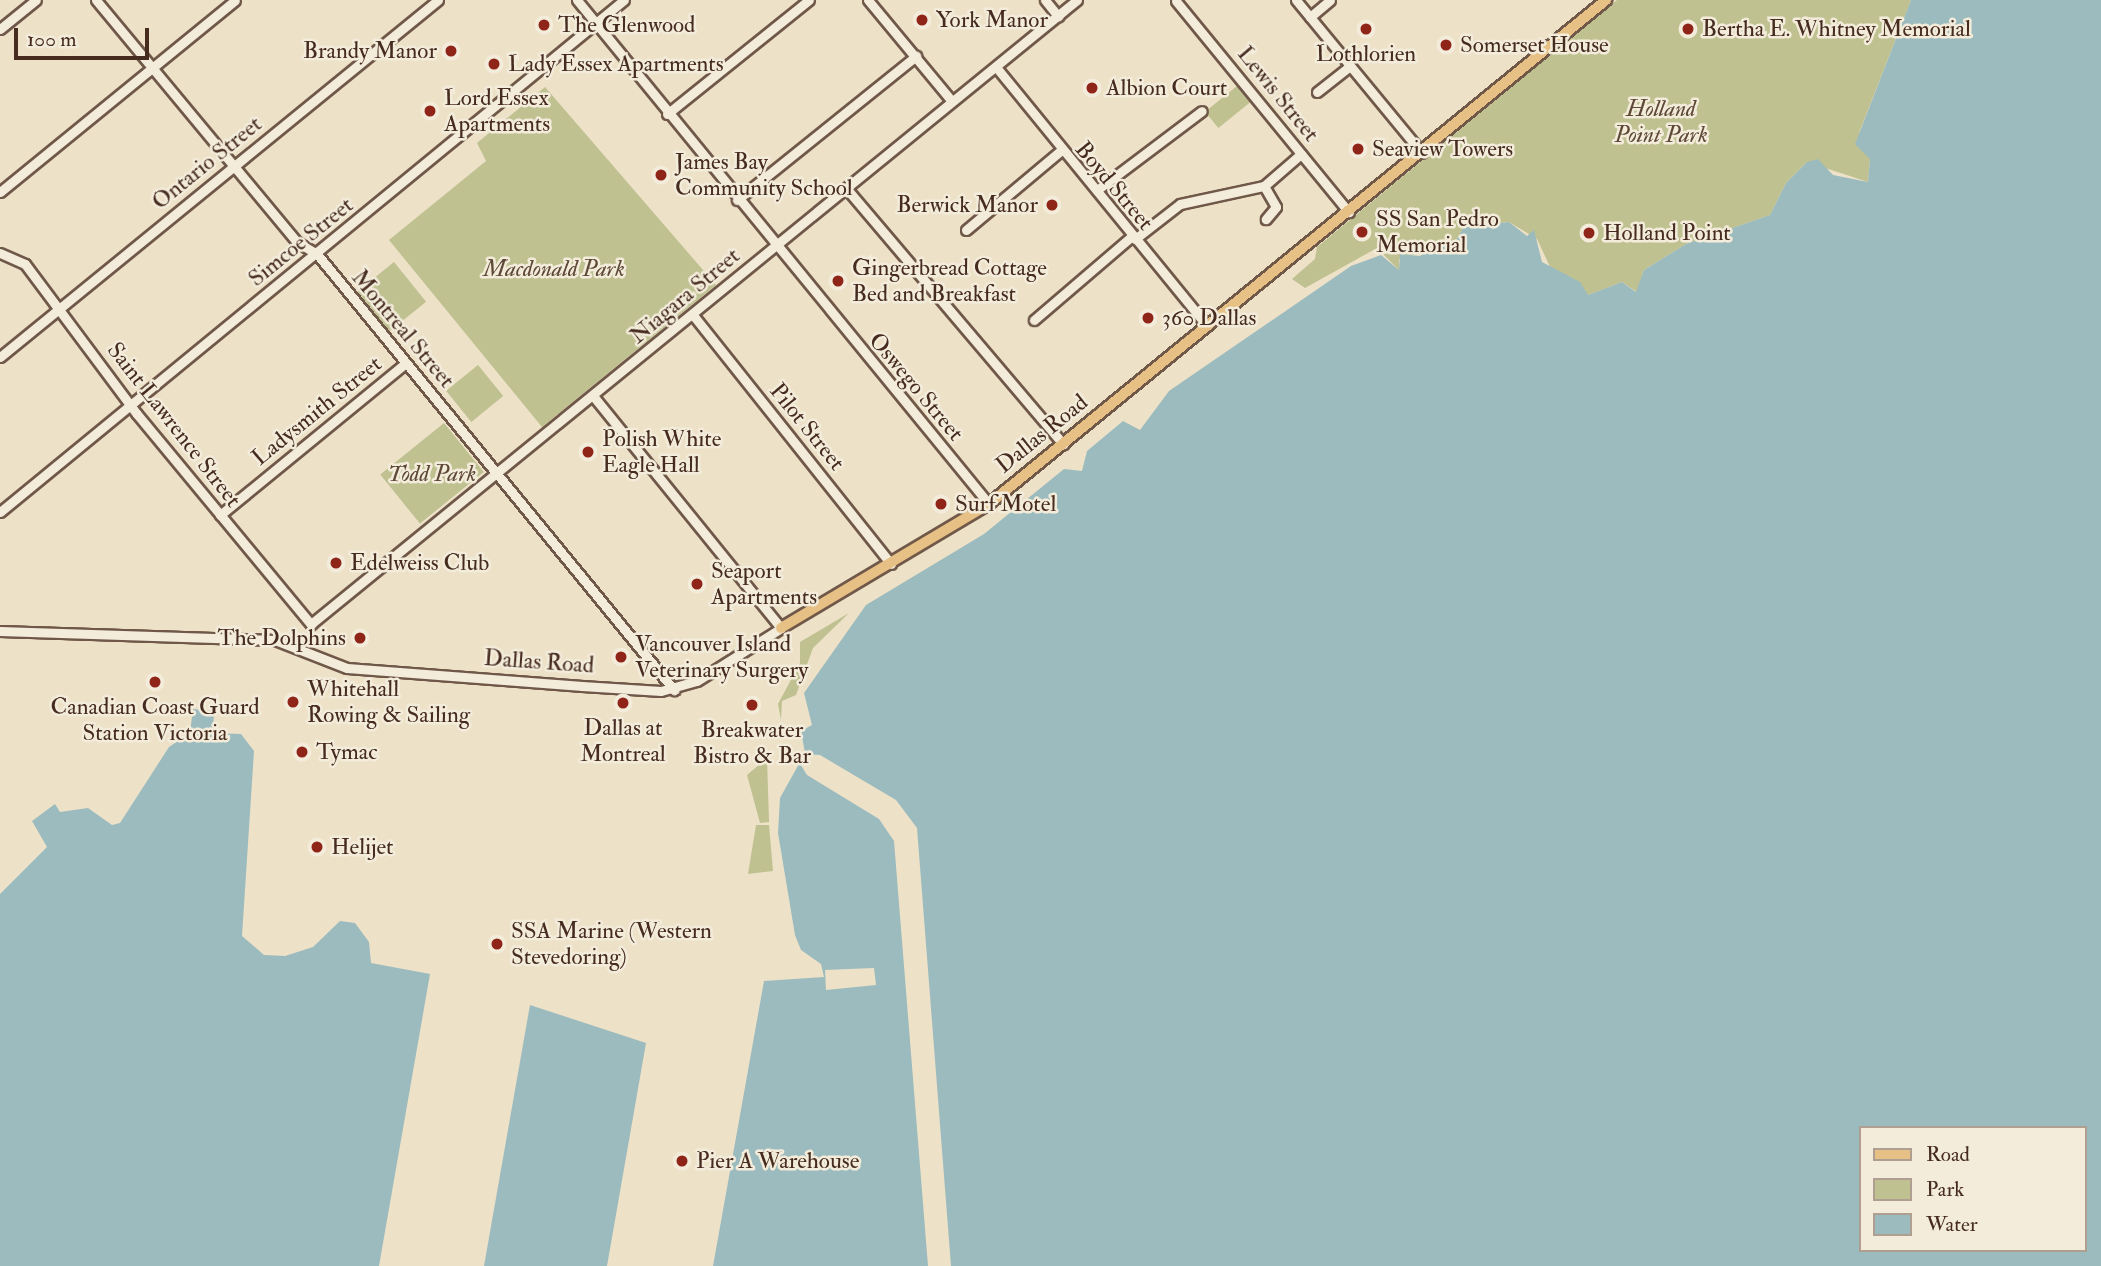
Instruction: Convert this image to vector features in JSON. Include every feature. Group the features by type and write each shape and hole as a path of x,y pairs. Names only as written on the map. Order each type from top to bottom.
{"main road":[{"name":"Dallas Road","path":"781,628 989,504 1606,0"}],"street":[{"path":"0,29 36,0"},
{"name":"Montreal Street","path":"96,0 297,242 317,254 674,690"},
{"path":"0,192 235,0"},
{"name":"Ontario Street","path":"0,357 438,0"},
{"name":"Oswego Street","path":"577,0 775,247 989,504"},
{"name":"Simcoe Street","path":"0,512 624,0"},
{"path":"667,114 809,0"},
{"path":"867,0 951,100"},
{"path":"1045,0 1058,16"},
{"name":"Niagara Street","path":"317,622 594,397 951,100 996,67 1077,0"},
{"path":"1296,0 1422,153"},
{"path":"1310,17 1330,0"},
{"name":"Lewis Street","path":"1176,1 1349,212"},
{"path":"737,200 916,56"},
{"path":"1317,92 1350,66"},
{"name":"Boyd Street","path":"996,67 1060,151 1097,190 1207,326"},
{"path":"1097,190 1202,111"},
{"path":"966,230 1060,151"},
{"path":"1034,320 1133,237 1180,205 1264,186 1301,154"},
{"path":"1264,186 1276,206 1266,219"},
{"path":"846,188 1063,444"},
{"name":"Saint Lawrence Street","path":"0,253 22,261 60,308 130,405 306,622 317,622"},
{"name":"Pilot Street","path":"692,315 891,564"},
{"name":"Ladysmith Street","path":"220,515 406,363"},
{"path":"594,397 781,628"},
{"name":"Dallas Road","path":"0,631 275,640 331,664 368,670 674,690 781,628"}],"green space":[{"name":"Holland Point Park","path":"1617,0 1911,0 1859,133 1870,159 1868,182 1807,162 1786,183 1770,215 1686,244 1644,270 1637,292 1622,282 1588,295 1552,271 1537,239 1509,222 1464,227 1455,242 1399,259 1399,270 1377,248 1305,288 1292,279 1315,259 1317,247"},
{"path":"1237,86 1250,102 1218,128 1205,112"},
{"name":"Macdonald Park","path":"545,87 716,285 542,427 389,240 486,161 477,143"},
{"path":"394,262 426,302 390,331 357,292"},
{"path":"478,365 503,396 471,422 446,391"},
{"name":"Todd Park","path":"444,423 484,472 420,524 380,475"},
{"path":"849,613 813,648 796,695 782,701 781,720 778,704 800,663 800,642"},
{"path":"767,758 769,822 760,823 747,775"},
{"path":"756,825 769,825 773,871 748,874"}],"water":[{"path":"1911,0 2101,0 2101,1266 713,1266 764,981 824,977 821,964 801,950 795,935 778,833 780,798 805,753 801,731 812,725 804,693 866,605 984,534 1064,469 1082,471 1087,451 1123,421 1140,430 1169,391 1351,266 1381,255 1399,270 1400,254 1420,256 1442,241 1455,242 1464,227 1509,222 1527,236 1534,230 1542,262 1580,282 1588,295 1622,282 1636,292 1644,270 1686,244 1770,215 1786,183 1807,162 1818,159 1833,175 1868,182 1870,159 1855,144"},
{"path":"193,709 214,711 213,733 241,734 254,751 242,936 264,955 285,956 313,947 340,921 355,923 369,942 371,963 430,974 379,1266 0,1266 0,894 47,847 32,821 55,804 60,812 88,808 112,825 120,823 169,747 190,733"},
{"path":"530,1005 646,1043 607,1266 484,1266"}],"pier":[{"path":"803,754 820,755 896,800 917,828 951,1266 928,1266 894,841 879,819 807,775 799,762"},
{"path":"874,968 876,985 826,990 825,970"}],"place":[{"name":"York Manor","path":"922,20"},
{"name":"The Glenwood","path":"544,25"},
{"name":"Lothlorien","path":"1366,29"},
{"name":"Bertha E. Whitney Memorial","path":"1688,29"},
{"name":"Somerset House","path":"1446,45"},
{"name":"Brandy Manor","path":"451,51"},
{"name":"Lady Essex Apartments","path":"494,64"},
{"name":"Albion Court","path":"1092,88"},
{"name":"Lord Essex Apartments","path":"430,111"},
{"name":"Seaview Towers","path":"1358,149"},
{"name":"James Bay Community School","path":"661,175"},
{"name":"Berwick Manor","path":"1052,205"},
{"name":"SS San Pedro Memorial","path":"1362,232"},
{"name":"Holland Point","path":"1589,233"},
{"name":"Gingerbread Cottage Bed and Breakfast","path":"838,281"},
{"name":"360 Dallas","path":"1148,318"},
{"name":"Polish White Eagle Hall","path":"588,452"},
{"name":"Surf Motel","path":"941,504"},
{"name":"Edelweiss Club","path":"336,563"},
{"name":"Seaport Apartments","path":"697,584"},
{"name":"The Dolphins","path":"360,638"},
{"name":"Vancouver Island Veterinary Surgery","path":"621,657"},
{"name":"Canadian Coast Guard Station Victoria","path":"155,682"},
{"name":"Whitehall Rowing & Sailing","path":"293,702"},
{"name":"Dallas at Montreal","path":"623,703"},
{"name":"Breakwater Bistro & Bar","path":"752,705"},
{"name":"Tymac","path":"302,752"},
{"name":"Helijet","path":"317,847"},
{"name":"SSA Marine (Western Stevedoring)","path":"497,944"},
{"name":"Pier A Warehouse","path":"682,1161"}]}
